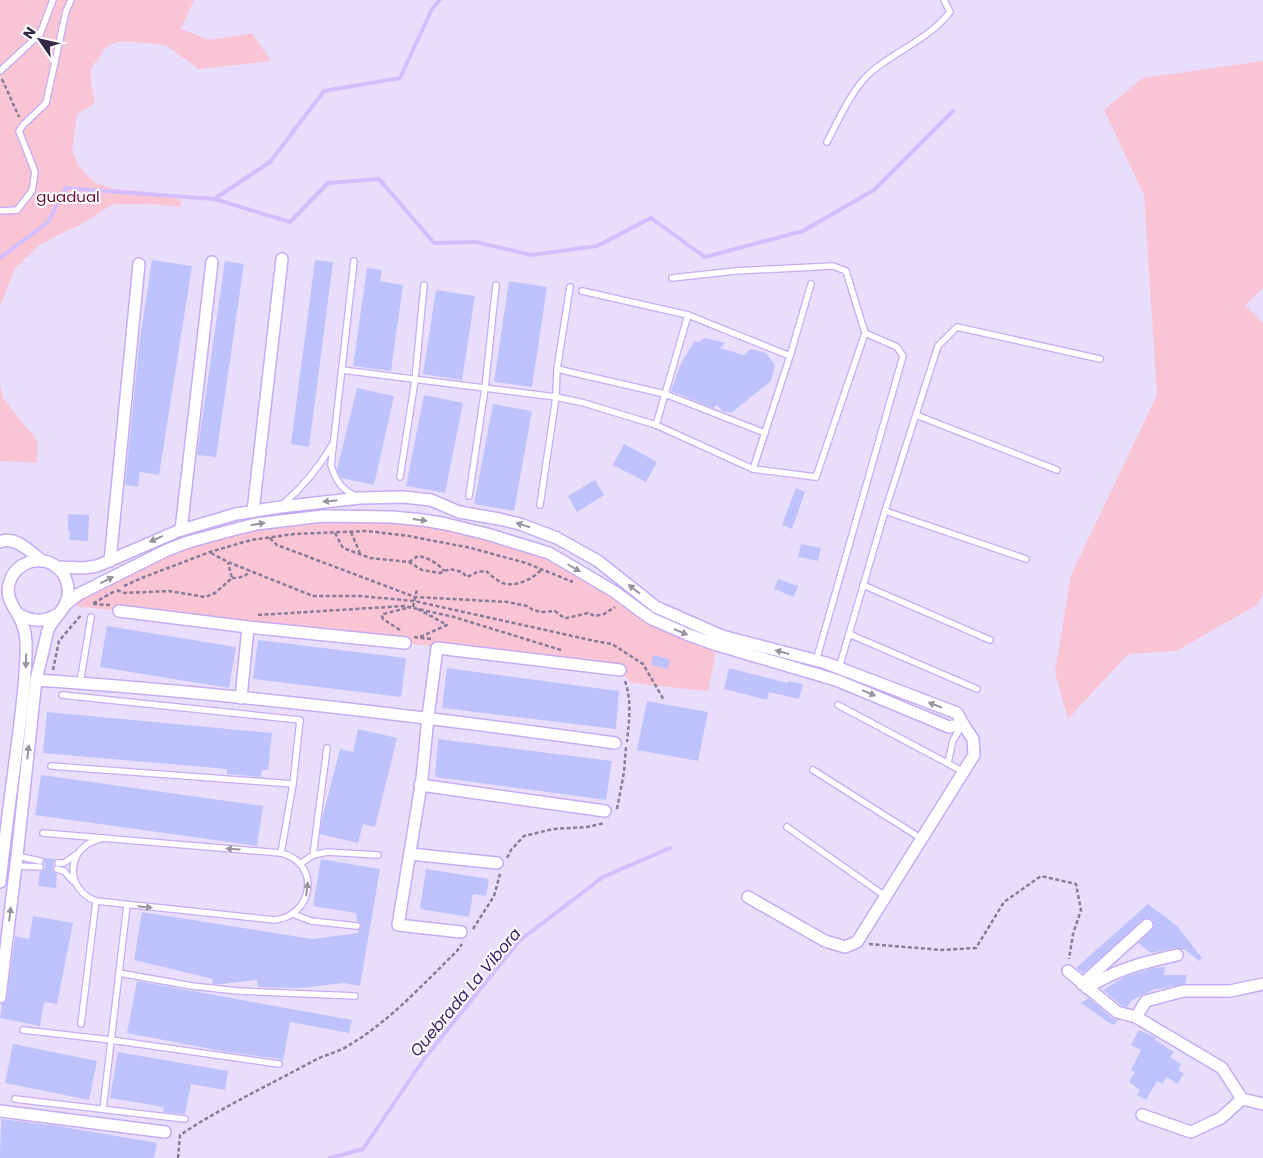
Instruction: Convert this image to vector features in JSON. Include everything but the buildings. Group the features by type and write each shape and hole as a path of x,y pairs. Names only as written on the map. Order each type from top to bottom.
{"street":[{"path":"253,512 282,259"},
{"path":"181,530 212,262"},
{"path":"110,561 139,264"},
{"path":"0,542 5,540 16,542 42,561 56,567 84,568 97,566 158,538 217,519 280,507 360,498 404,497 431,500 459,512 499,519 539,530 557,538 598,561 656,607 722,636 839,668 957,713 972,739 974,755 857,942 845,947 825,941 748,897"},
{"path":"441,523 445,512 443,506"},
{"path":"18,614 27,619 38,621 49,619 88,590 167,550 188,542 256,524 330,516 392,517 441,523 487,534 549,553 595,580 650,618 689,635 736,651 836,680 949,727 963,724"},
{"path":"0,882 2,848 26,677 26,639 18,614 10,601 8,586 11,578 20,566 42,561"},
{"path":"595,580 598,561"},
{"path":"0,997 38,667 48,630 68,597 66,580 56,567"},
{"path":"115,608 250,624 405,637"},
{"path":"241,698 250,624"},
{"path":"461,932 398,925 420,786 437,648 620,670"},
{"path":"36,680 428,717 615,743"},
{"path":"420,786 605,811"},
{"path":"410,854 497,863"},
{"path":"1084,986 1146,925"},
{"path":"1084,986 1137,964 1177,955"},
{"path":"1068,971 1117,1012 1136,1017 1222,1068 1242,1099 1263,1104"},
{"path":"1136,1017 1146,1001 1183,991 1230,992 1263,984"},
{"path":"1142,1115 1191,1132 1221,1118 1242,1099"},
{"path":"0,1111 165,1132"}],"lane":[{"path":"0,71 40,34 52,0"},
{"path":"0,211 17,210 32,191 35,172 19,131 46,103 66,11 71,0"},
{"path":"827,142 858,87 869,73 941,24 950,12 944,0"},
{"path":"354,261 331,465 334,476 340,486 350,494 360,498"},
{"path":"342,370 556,397 584,403 656,425 753,469 816,477 865,333 846,271 833,266 735,271 672,278"},
{"path":"753,469 790,356 811,284"},
{"path":"400,477 415,380 424,285"},
{"path":"469,496 485,388 496,285"},
{"path":"540,505 556,397 557,369 570,287"},
{"path":"582,291 688,315 790,356"},
{"path":"656,425 688,315"},
{"path":"839,668 885,511 938,346 958,327 1100,359"},
{"path":"816,661 903,356 897,347 865,333"},
{"path":"557,369 665,394 765,433"},
{"path":"916,414 1057,470"},
{"path":"280,507 305,484 333,444"},
{"path":"885,511 1026,559"},
{"path":"863,586 990,640"},
{"path":"80,683 91,617"},
{"path":"848,634 976,689"},
{"path":"62,695 300,720 293,784 281,853"},
{"path":"838,705 964,772"},
{"path":"948,763 953,740 963,724"},
{"path":"313,855 327,748"},
{"path":"51,766 293,784"},
{"path":"813,770 922,839"},
{"path":"787,827 885,896"},
{"path":"43,834 281,853 289,855 300,864 308,881 307,894 302,905 293,914 275,920 96,901 85,895 58,866 79,853 88,844 100,839"},
{"path":"300,864 313,855 327,852 378,855"},
{"path":"77,885 73,869 79,853"},
{"path":"17,861 40,864 17,861"},
{"path":"81,1024 96,901"},
{"path":"103,1109 128,905"},
{"path":"293,914 311,921 357,926"},
{"path":"120,973 215,988 258,992 355,996"},
{"path":"23,1030 111,1040 279,1064"},
{"path":"15,1099 185,1119"}],"path":[{"path":"0,75 23,126"},
{"path":"92,604 144,577 210,552 251,540 294,534 367,531 409,536 471,548 526,563 575,584"},
{"path":"351,532 360,553"},
{"path":"335,533 343,548 370,558 409,562 422,570 440,573 450,569 462,572 467,577 477,572 486,571 505,584 515,584 535,577 542,569"},
{"path":"270,538 276,545 415,597 518,603 541,612 555,610 564,618 588,613 595,616 604,614 617,605 613,602"},
{"path":"210,552 228,562 313,596 360,596 414,601 612,644 643,664 664,700"},
{"path":"409,562 418,556 424,557 442,567 444,571"},
{"path":"228,562 232,578"},
{"path":"117,590 124,593 169,591 205,597 215,593 232,578 239,578 250,571"},
{"path":"413,607 417,589"},
{"path":"88,590 92,604"},
{"path":"92,604 115,608"},
{"path":"250,624 257,615 394,606 413,607 566,650"},
{"path":"418,638 447,625 413,607 383,614 382,619 405,637 437,640"},
{"path":"38,667 53,670 59,641 86,611"},
{"path":"857,942 942,950 976,948 1004,902 1041,876 1076,884 1081,910 1073,934 1068,971"}],"green space":[{"name":"guadual","path":"0,0 194,0 181,29 209,40 252,33 271,61 199,69 165,45 122,41 108,45 91,68 91,82 95,103 77,114 72,150 78,165 94,182 114,189 161,193 182,201 180,207 151,204 113,204 79,226 40,245 15,268 0,307"},
{"path":"1263,61 1263,288 1245,305 1263,323 1263,593 1257,605 1176,651 1128,654 1068,719 1055,672 1071,575 1157,395 1144,195 1104,110 1143,78"},
{"path":"0,384 3,398 38,442 37,463 0,461"},
{"path":"392,517 532,547 650,618 717,645 708,691 631,683 619,670 405,643 65,605 144,561 256,524"}],"waterway":[{"path":"0,258 48,222 66,188 214,199 270,162 324,91 400,78 432,9 440,0"},
{"path":"214,199 290,222 328,183 379,179 434,243 476,242 531,255 597,246 651,218 705,257 803,231 874,190 953,111"},
{"name":"Quebrada La Vibora","path":"330,1158 363,1149 424,1059 519,941 603,877 670,848"}]}
